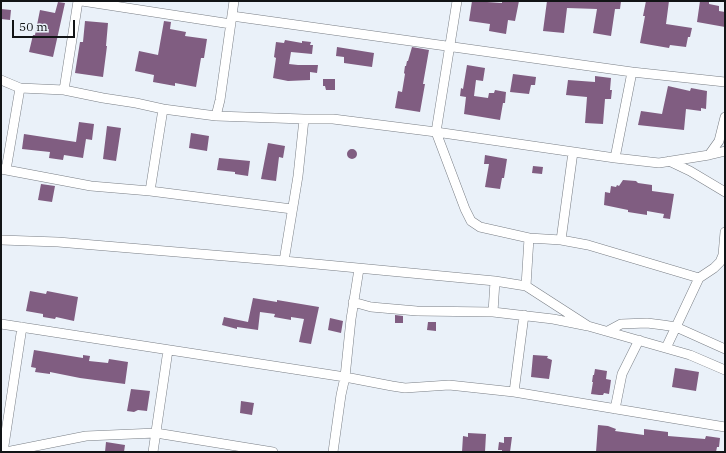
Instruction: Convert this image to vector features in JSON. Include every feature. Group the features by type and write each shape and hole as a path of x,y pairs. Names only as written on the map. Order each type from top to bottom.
{"street":[{"path":"64,90 78,1"},
{"path":"82,1 450,46 632,72 725,82"},
{"path":"216,116 220,100 234,1"},
{"path":"458,1 436,132 471,221 480,227 529,238 561,240 588,245 699,278"},
{"path":"615,158 632,72"},
{"path":"1,80 20,88 64,90 163,109 216,116 333,119 659,163 710,155 725,151"},
{"path":"20,88 4,170 91,186 150,191 292,209"},
{"path":"150,191 163,109"},
{"path":"710,155 719,141 725,116"},
{"path":"284,261 298,176 304,119"},
{"path":"561,240 573,152"},
{"path":"669,161 690,171 725,192"},
{"path":"666,348 699,278 720,262 724,256 725,234"},
{"path":"526,286 529,238"},
{"path":"1,240 58,242 495,281 526,286 588,326"},
{"path":"333,452 345,376 358,269"},
{"path":"493,312 495,281"},
{"path":"353,302 371,307 417,311 493,312 553,319 608,331 690,355 725,370"},
{"path":"514,392 524,316"},
{"path":"608,331 622,324 647,323 676,328 725,349"},
{"path":"1,324 345,376 405,388 449,385 514,392 725,427"},
{"path":"3,452 22,327"},
{"path":"615,409 622,374 639,340"},
{"path":"153,452 168,350"},
{"path":"6,452 86,436 156,433 273,452"}],"building":[{"path":"472,1 502,3 502,1 519,1 515,21 508,20 506,34 489,31 490,24 469,21"},
{"path":"547,1 621,1 620,9 615,9 611,36 593,33 597,9 567,8 564,33 543,31"},
{"path":"646,1 669,1 666,24 692,28 686,47 670,45 669,48 640,43"},
{"path":"700,1 709,1 709,4 719,6 719,11 725,12 725,27 697,22"},
{"path":"58,2 65,3 53,57 29,52 33,35 35,35 40,10 55,13"},
{"path":"1,9 11,10 10,20 1,19"},
{"path":"85,21 108,23 103,77 75,73 80,42 83,42"},
{"path":"164,21 171,22 170,29 186,32 185,36 207,39 204,58 201,58 196,87 175,83 175,86 153,82 154,75 135,71 139,51 158,55"},
{"path":"285,40 302,43 302,41 311,42 310,45 313,45 312,54 291,52 289,64 318,65 317,73 310,72 310,80 288,81 273,78 276,58 274,57 276,42 284,43"},
{"path":"337,47 374,53 372,67 344,63 344,57 336,56"},
{"path":"412,47 429,50 420,112 395,108 398,91 402,92 405,66"},
{"path":"467,65 485,68 483,81 476,80 474,96 488,98 489,93 494,93 495,90 506,92 505,103 503,103 500,120 464,114 466,97 460,96 461,88 463,89"},
{"path":"513,74 536,77 535,85 531,85 529,94 510,92"},
{"path":"595,76 611,78 611,99 605,99 603,124 585,123 587,97 566,95 568,80 595,82"},
{"path":"323,79 335,79 335,90 326,90 325,86 323,86"},
{"path":"668,86 690,91 691,88 707,91 706,109 701,108 701,111 686,109 684,130 638,125 641,111 662,114"},
{"path":"79,122 94,124 92,140 86,139 83,158 64,155 63,160 49,158 50,152 22,149 24,134 76,142"},
{"path":"107,126 121,128 116,161 103,159"},
{"path":"191,133 209,136 207,151 189,148"},
{"path":"268,143 285,146 283,158 279,157 276,181 261,179"},
{"path":"350,149 354,149 356,150 356,158 350,159 347,156 347,152"},
{"path":"485,155 507,159 504,178 502,178 500,189 485,187 489,164 484,164"},
{"path":"219,158 250,161 248,176 235,174 235,172 217,170"},
{"path":"533,166 543,167 542,174 532,173"},
{"path":"623,180 636,181 638,183 652,185 652,191 674,194 670,219 663,218 664,214 647,211 647,215 628,212 628,210 604,205 605,192 610,193 611,186 619,186"},
{"path":"41,184 55,186 52,202 38,200"},
{"path":"30,291 46,294 47,291 78,297 74,321 56,317 55,319 43,317 43,314 26,311"},
{"path":"253,298 277,302 277,300 319,307 311,344 299,342 304,319 291,317 291,320 274,317 275,314 260,312 258,330 237,327 237,329 222,325 224,317 248,322"},
{"path":"395,315 403,316 403,323 395,323"},
{"path":"330,318 343,321 341,333 328,330"},
{"path":"428,322 436,322 436,331 427,330"},
{"path":"34,350 83,358 83,355 90,356 89,361 108,363 109,359 128,362 125,384 50,372 50,374 35,372 36,368 31,367"},
{"path":"533,355 548,356 547,358 552,360 549,379 531,377"},
{"path":"675,368 699,372 696,391 672,387"},
{"path":"595,369 607,371 606,379 611,380 609,394 591,394"},
{"path":"131,389 150,391 147,411 127,411"},
{"path":"241,401 254,403 252,415 240,413"},
{"path":"598,425 608,426 616,429 615,431 644,435 644,429 668,432 668,436 705,439 706,436 720,438 719,447 717,447 716,452 596,452"},
{"path":"468,433 486,434 485,452 462,452 463,436 468,437"},
{"path":"504,437 512,437 510,452 502,452 502,450 498,450 499,442 504,443"},
{"path":"106,442 125,445 124,452 105,452"}]}
